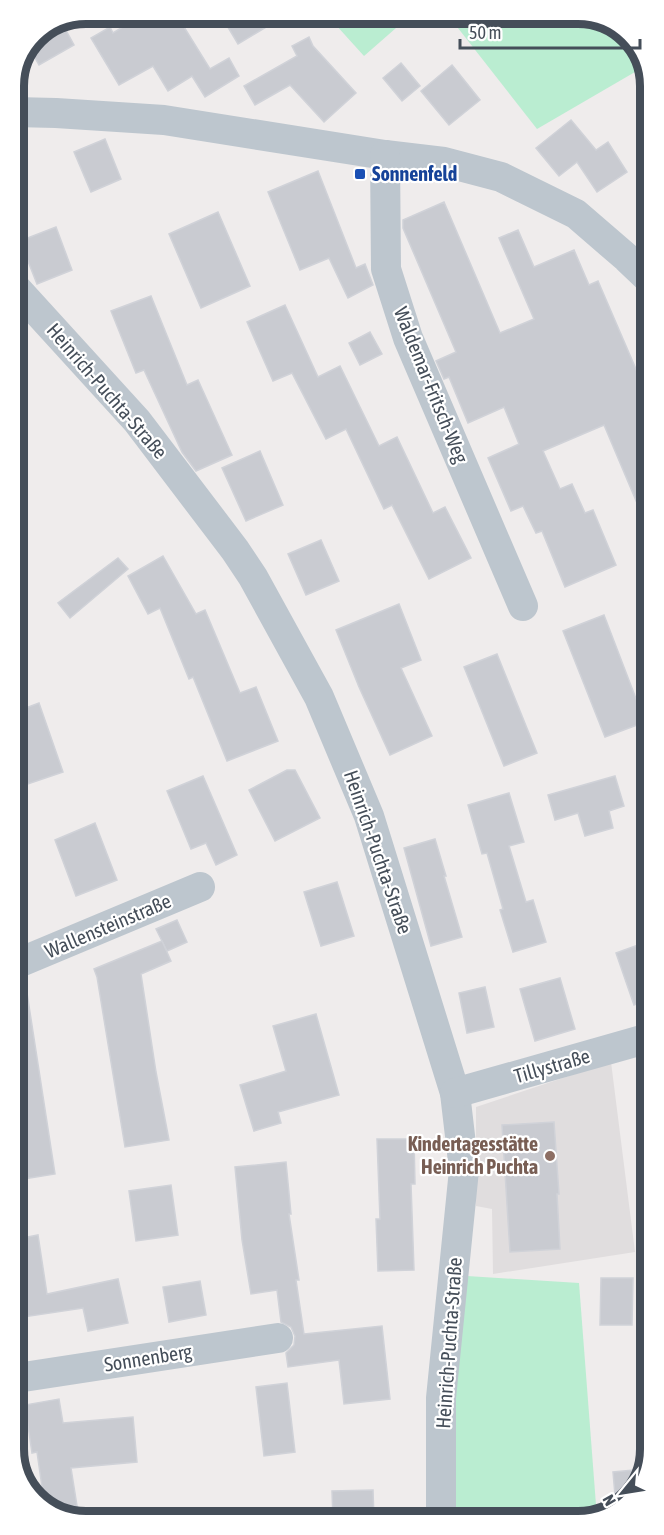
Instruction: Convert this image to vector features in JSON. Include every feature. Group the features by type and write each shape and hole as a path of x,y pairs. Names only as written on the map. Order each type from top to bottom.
{"street":[{"path":"24,112 164,120 385,155 444,162 501,177 576,214 640,270"},
{"name":"Waldemar-Fritsch-Weg","path":"385,155 386,269 408,338 524,606"},
{"name":"Heinrich-Puchta-Straße","path":"24,297 137,421 253,577 320,698 369,816 455,1093 464,1170 441,1398 441,1511"},
{"name":"Wallensteinstraße","path":"24,961 200,887"},
{"name":"Tillystraße","path":"455,1093 640,1041"},
{"name":"Sonnenberg","path":"24,1377 278,1338"}],"shaded area":[{"name":"Kindertagesstätte Heinrich Puchta","path":"611,1062 635,1252 493,1274 492,1209 476,1206 476,1107"}],"green space":[{"path":"335,24 401,24 364,56"},
{"path":"455,24 590,25 609,32 627,48 638,70 537,129"},
{"path":"467,1276 579,1283 596,1508 578,1511 452,1511 452,1392"}],"building":[{"path":"128,24 182,24 210,69 229,58 239,76 205,97 192,76 168,91 153,66 119,85 91,38 110,27 113,33"},
{"path":"226,24 271,24 238,44"},
{"path":"65,28 74,45 39,65 33,54 34,51 51,34"},
{"path":"309,37 313,46 356,93 324,122 290,85 255,105 244,86 297,56 292,46"},
{"path":"401,63 420,86 402,101 383,78"},
{"path":"452,65 480,100 449,125 421,91"},
{"path":"571,120 596,150 608,142 627,172 597,192 577,162 559,176 536,148"},
{"path":"105,139 121,179 91,192 74,152"},
{"path":"318,171 356,268 365,264 373,285 348,298 329,258 300,270 268,192"},
{"path":"444,202 500,333 534,319 499,238 518,230 534,267 574,250 589,285 598,281 640,378 640,510 604,425 543,451 560,489 572,484 585,513 593,510 616,565 565,587 542,531 536,533 523,506 511,511 488,458 519,444 504,407 468,423 449,377 444,379 436,361 456,352 403,228 403,220"},
{"path":"218,212 250,286 201,308 169,234"},
{"path":"56,227 72,270 37,284 24,251 24,239"},
{"path":"151,296 187,385 198,380 232,455 196,471 182,452 144,370 136,373 111,311"},
{"path":"285,305 318,377 340,366 379,446 397,437 433,513 445,507 471,558 429,579 392,505 384,509 346,429 326,439 292,373 273,381 247,322"},
{"path":"370,332 382,354 360,365 349,343"},
{"path":"260,451 283,505 246,521 222,468"},
{"path":"321,540 339,581 306,595 288,554"},
{"path":"163,556 196,614 205,610 240,693 256,687 278,741 227,761 193,677 189,679 160,608 148,614 128,576"},
{"path":"118,558 128,569 70,618 58,603"},
{"path":"399,604 421,660 401,668 432,736 390,755 336,630"},
{"path":"604,615 640,709 640,724 605,737 563,631"},
{"path":"497,654 537,753 504,766 464,667"},
{"path":"39,703 63,772 24,785 24,709"},
{"path":"287,770 295,770 320,818 275,841 249,790"},
{"path":"203,776 237,855 216,865 206,843 191,849 167,791"},
{"path":"615,776 624,806 609,811 613,828 585,836 578,813 555,820 548,795"},
{"path":"509,793 524,842 509,846 526,902 533,900 546,942 513,952 500,910 503,909 487,853 482,854 468,805"},
{"path":"95,823 117,880 76,896 55,840"},
{"path":"435,839 462,937 431,946 404,848"},
{"path":"337,882 354,936 321,946 304,892"},
{"path":"177,920 187,942 167,951 156,929"},
{"path":"162,941 171,961 141,974 169,1140 125,1147 94,969"},
{"path":"640,944 640,1003 634,1005 616,953"},
{"path":"560,978 575,1029 535,1041 520,989"},
{"path":"485,987 494,1027 467,1033 459,993"},
{"path":"24,993 27,993 55,1174 24,1179"},
{"path":"316,1014 339,1095 278,1112 281,1123 254,1131 240,1085 286,1071 273,1026"},
{"path":"554,1122 560,1249 510,1252 502,1125"},
{"path":"377,1139 414,1139 415,1184 411,1184 414,1270 378,1271 376,1219 380,1219"},
{"path":"286,1162 291,1214 289,1214 304,1334 382,1326 390,1399 344,1404 339,1360 288,1367 286,1353 294,1345 295,1336 291,1327 281,1322 277,1290 251,1294 242,1240 235,1167"},
{"path":"171,1185 178,1235 136,1241 129,1191"},
{"path":"38,1235 47,1294 118,1279 128,1323 88,1331 83,1308 24,1317 24,1238"},
{"path":"601,1278 633,1278 632,1325 600,1325"},
{"path":"200,1281 206,1315 169,1322 163,1287"},
{"path":"287,1383 295,1452 264,1456 256,1387"},
{"path":"59,1399 63,1423 133,1417 137,1462 71,1468 78,1510 55,1503 43,1494 37,1452 32,1453 25,1405"},
{"path":"637,1470 627,1487 615,1499 613,1472"},
{"path":"373,1490 374,1511 333,1511 332,1491"}],"place":[{"name":"Sonnenfeld","path":"360,174"},
{"name":"Kindertagesstätte Heinrich Puchta","path":"550,1156"}]}
